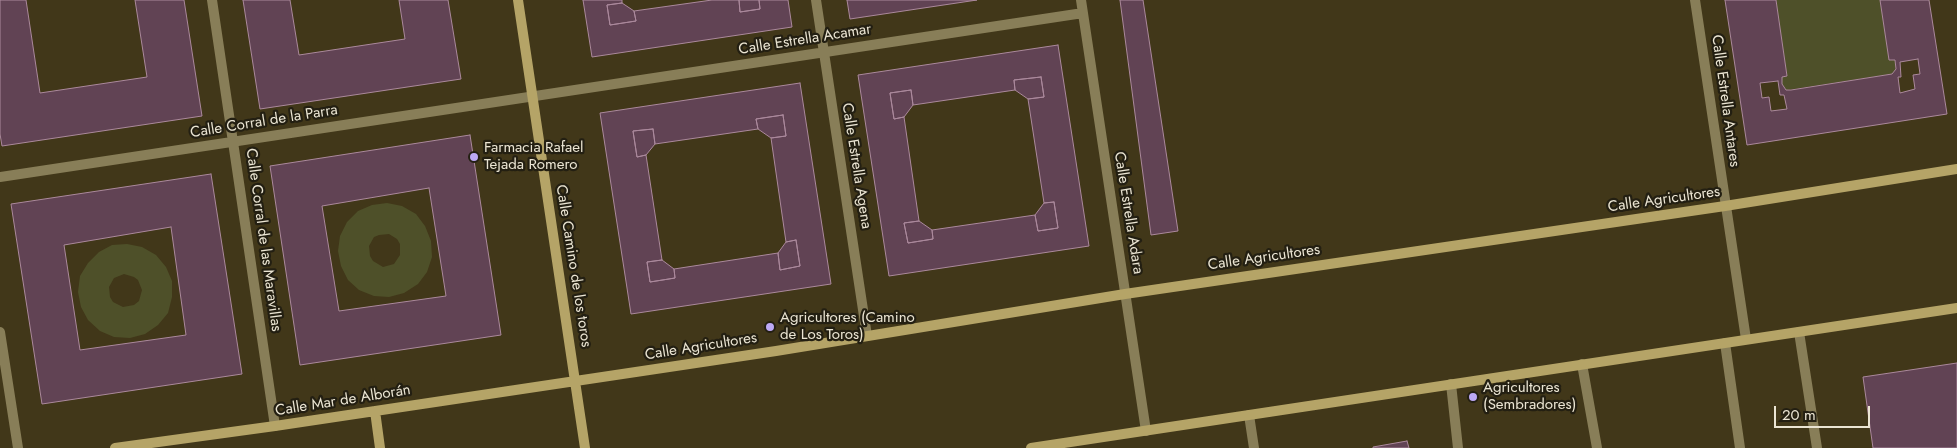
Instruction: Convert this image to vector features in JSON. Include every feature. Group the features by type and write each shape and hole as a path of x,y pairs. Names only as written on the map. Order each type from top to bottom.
{"street":[{"name":"Calle Corral de las Maravillas","path":"212,0 275,426"},
{"name":"Calle Camino de los toros","path":"518,0 585,448"},
{"name":"Calle Estrella Agena","path":"816,0 867,336"},
{"name":"Calle Estrella Adara","path":"1081,0 1146,431"},
{"name":"Calle Estrella Antares","path":"1695,0 1746,339"},
{"name":"Calle Estrella Acamar","path":"532,96 1083,13"},
{"name":"Calle Corral de la Parra","path":"0,178 532,96"},
{"name":"Calle Agricultores","path":"575,381 1125,294 1725,206 1957,169"},
{"path":"1031,448 1957,308"},
{"path":"0,332 18,448"},
{"path":"1799,332 1817,448"},
{"path":"1725,343 1740,448"},
{"path":"1582,364 1597,448"},
{"name":"Calle Mar de Alborán","path":"115,448 575,381"},
{"path":"1452,384 1458,448"},
{"path":"375,411 380,448"},
{"path":"1249,415 1254,448"}],"green space":[{"path":"1776,0 1880,0 1889,60 1895,60 1895,72 1786,90 1782,84 1782,77 1787,76"},
{"path":"387,203 402,206 416,214 425,226 431,241 432,257 427,272 418,284 404,293 389,297 374,296 359,290 348,280 341,266 338,251 340,236 347,222 358,211 372,205","holes":["389,234 397,239 400,244 400,255 394,264 383,267 373,261 370,256 369,246 374,237"]},
{"path":"127,244 142,247 156,255 166,267 172,281 172,297 168,313 158,325 145,334 130,338 114,337 100,331 88,320 81,307 78,292 80,276 88,263 99,252 112,245","holes":["124,274 138,280 142,290 139,301 134,305 123,307 113,302 110,297 109,287 114,278"]}],"building":[{"path":"0,0 26,0 40,93 147,77 135,0 184,0 202,116 2,146 0,134"},
{"path":"243,0 290,0 299,55 405,39 399,0 448,0 461,79 260,109"},
{"path":"583,0 622,0 622,3 607,5 610,25 636,21 634,11 712,0 739,0 740,12 760,9 759,0 788,0 792,27 592,57"},
{"path":"739,0 759,0 760,9 740,12"},
{"path":"847,0 977,0 850,19"},
{"path":"1120,0 1143,0 1178,231 1151,235"},
{"path":"1725,0 1776,0 1787,76 1782,77 1782,84 1786,90 1791,90 1892,74 1896,69 1895,60 1889,60 1880,0 1929,0 1947,114 1747,145"},
{"path":"622,3 634,11 636,21 610,25 607,5"},
{"path":"1058,45 1089,246 889,276 858,75","holes":["1041,77 1044,97 1028,99 1044,203 1054,202 1058,228 1038,231 1035,215 932,230 933,239 908,243 904,223 919,221 904,117 894,119 890,93 911,90 913,105 1015,90 1014,80"]},
{"path":"1918,59 1920,74 1913,75 1915,89 1900,93 1898,77 1901,77 1900,62"},
{"path":"1041,77 1044,97 1028,99 1015,90 1014,80"},
{"path":"1778,81 1780,95 1784,95 1787,109 1771,111 1769,97 1762,98 1760,83"},
{"path":"800,83 831,284 631,314 600,113","holes":["783,115 786,136 771,138 786,242 796,240 800,266 780,270 778,253 674,269 675,278 650,282 647,262 662,260 646,155 637,157 633,131 653,129 655,144 758,129 756,119"]},
{"path":"911,90 913,105 904,117 894,119 890,93"},
{"path":"783,115 786,136 771,138 758,129 756,119"},
{"path":"653,129 655,144 646,155 637,157 633,131"},
{"path":"470,135 501,335 300,365 270,166","holes":["429,188 446,296 339,311 322,206"]},
{"path":"211,174 242,374 42,404 11,204","holes":["171,227 186,335 80,350 64,245"]},
{"path":"1054,202 1058,228 1038,231 1035,215 1044,203"},
{"path":"919,221 932,230 933,239 908,243 904,223"},
{"path":"796,240 800,266 780,270 778,253 786,242"},
{"path":"662,260 674,269 675,278 650,282 647,262"},
{"path":"1957,363 1957,448 1873,448 1863,377"},
{"path":"1407,441 1409,448 1373,448 1373,447"}],"place":[{"name":"Farmacia Rafael Tejada Romero","path":"474,157"},
{"name":"Agricultores (Camino de Los Toros)","path":"770,327"},
{"name":"Agricultores (Sembradores)","path":"1473,397"}]}
